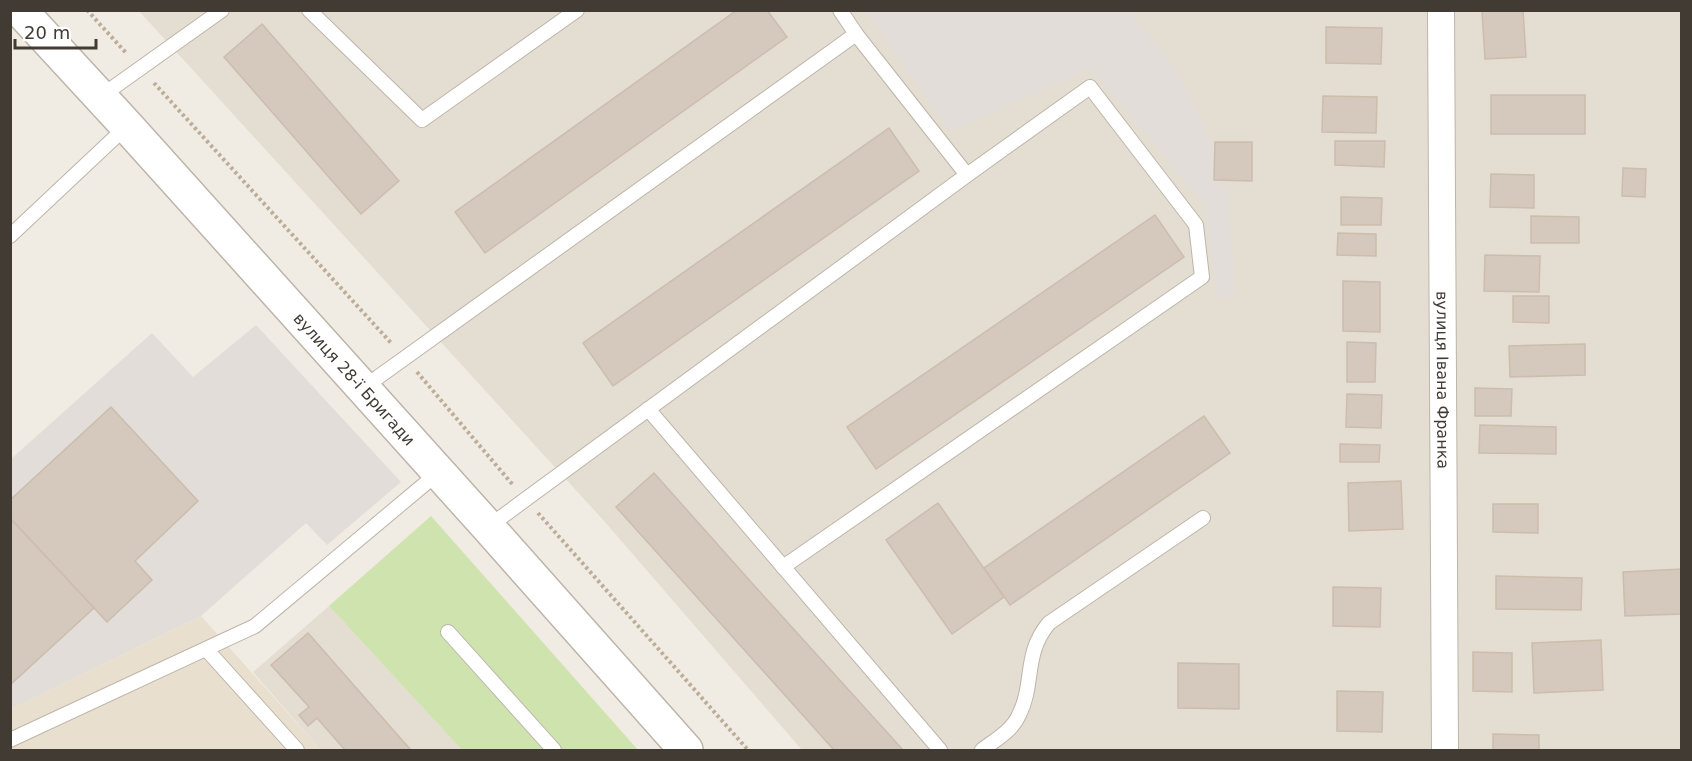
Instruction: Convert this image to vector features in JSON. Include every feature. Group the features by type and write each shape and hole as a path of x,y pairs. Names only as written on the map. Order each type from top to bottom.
{"street":[{"name":"вулиця 28-ї Бригади","path":"20,10 363,388 686,750"},
{"name":"вулиця Івана Франка","path":"1441,10 1445,750"}],"lane":[{"path":"100,97 222,10"},
{"path":"309,10 422,120 577,10"},
{"path":"840,10 856,34 967,175"},
{"path":"363,388 856,34"},
{"path":"488,527 1090,87 1196,225 1202,277 783,567"},
{"path":"10,236 127,126"},
{"path":"648,409 940,750"},
{"path":"10,740 255,627 438,473"},
{"path":"982,750 1012,727 1019,716 1024,702 1032,652 1039,635 1049,623 1203,518"},
{"path":"448,632 554,750"},
{"path":"206,649 297,750"}],"path":[{"path":"87,10 405,358 526,500 748,750"}],"shaded area":[{"path":"139,11 1681,11 1681,750 802,750 605,522"},
{"path":"866,11 1129,11 1174,65 1207,131 1228,193 1235,297 1217,298 1204,203 1090,68 950,132"},
{"path":"256,325 401,482 327,545 306,523 201,616 11,709 11,459 152,333 193,377"},
{"path":"329,606 462,750 321,750 253,672"},
{"path":"201,616 321,750 11,750 11,709"}],"green space":[{"path":"431,516 638,750 462,750 329,606"}],"building":[{"path":"737,10 767,10 787,37 485,253 455,212"},
{"path":"1523,10 1526,57 1485,59 1482,11"},
{"path":"262,24 399,181 361,214 224,57"},
{"path":"1326,27 1382,28 1381,64 1326,63"},
{"path":"1491,95 1585,95 1585,134 1491,134"},
{"path":"1323,96 1377,97 1376,133 1322,132"},
{"path":"889,128 919,171 613,386 583,343"},
{"path":"1335,141 1385,141 1384,167 1335,165"},
{"path":"1215,142 1252,142 1252,181 1214,180"},
{"path":"1623,168 1646,169 1645,197 1622,196"},
{"path":"1491,174 1534,175 1534,208 1490,207"},
{"path":"1341,197 1382,198 1381,225 1341,225"},
{"path":"1155,215 1184,257 876,469 847,427"},
{"path":"1531,216 1579,217 1579,243 1531,243"},
{"path":"1338,233 1376,234 1376,256 1337,255"},
{"path":"1485,255 1540,256 1539,292 1484,291"},
{"path":"1343,281 1380,282 1380,332 1343,331"},
{"path":"1513,296 1549,296 1549,323 1513,322"},
{"path":"1347,342 1376,343 1375,382 1347,382"},
{"path":"1585,344 1585,375 1510,377 1509,346"},
{"path":"1475,388 1512,389 1511,416 1475,416"},
{"path":"1347,394 1382,395 1381,428 1346,427"},
{"path":"111,407 198,501 135,561 152,580 107,622 10,518 10,500"},
{"path":"1204,416 1230,453 1010,605 984,568"},
{"path":"1480,425 1556,427 1556,454 1479,453"},
{"path":"1340,444 1380,445 1379,462 1340,462"},
{"path":"654,473 903,750 834,750 616,507"},
{"path":"1401,481 1403,529 1349,531 1348,483"},
{"path":"938,503 1004,597 952,634 886,540"},
{"path":"1493,504 1538,504 1538,533 1493,532"},
{"path":"10,518 94,608 10,685"},
{"path":"1682,569 1682,614 1625,616 1623,572"},
{"path":"1496,576 1582,578 1581,610 1496,609"},
{"path":"1333,587 1381,588 1380,627 1333,626"},
{"path":"308,633 411,750 345,750 317,718 308,726 299,715 309,707 271,665"},
{"path":"1601,640 1603,690 1534,693 1532,643"},
{"path":"1473,652 1512,653 1512,692 1473,691"},
{"path":"1178,663 1239,664 1239,709 1178,708"},
{"path":"1337,691 1383,692 1382,732 1337,731"},
{"path":"1493,734 1539,735 1539,750 1493,750"}]}
